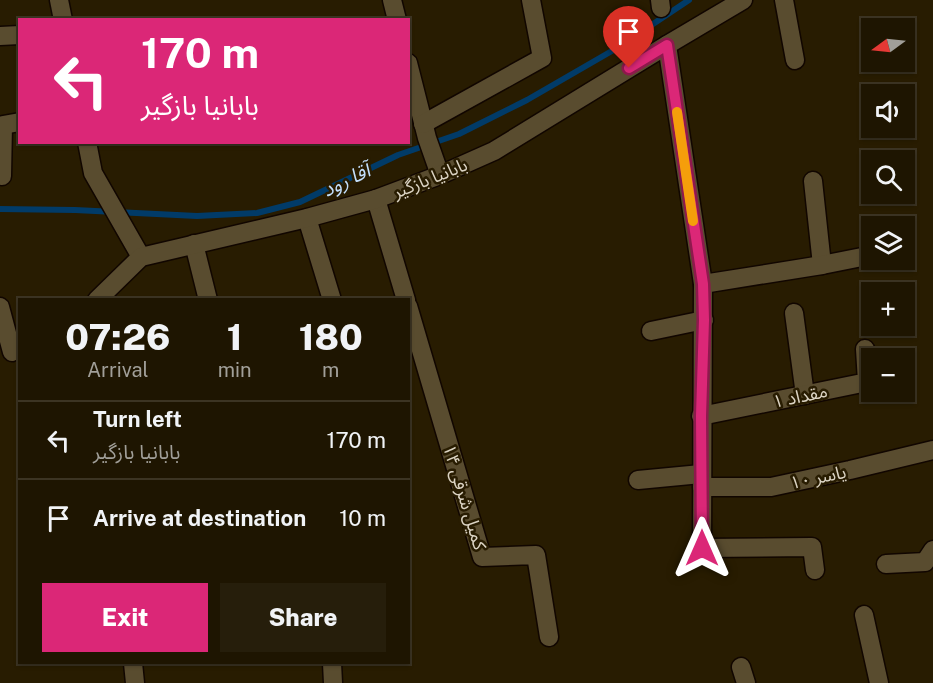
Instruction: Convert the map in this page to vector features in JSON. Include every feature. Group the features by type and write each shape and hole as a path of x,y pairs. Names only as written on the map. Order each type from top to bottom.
{"street":[{"path":"58,0 62,18"},
{"path":"392,0 396,18"},
{"path":"428,139 542,58 531,0"},
{"name":"بابانیا بازگیر","path":"141,257 307,218 376,199 440,175 494,151 743,0"},
{"path":"784,0 795,60"},
{"path":"0,36 18,35"},
{"path":"667,45 703,284 702,548 812,547 815,570"},
{"path":"410,71 440,175"},
{"path":"2,176 3,125 18,122"},
{"path":"87,144 93,173 141,257 99,298"},
{"path":"813,181 822,265"},
{"path":"376,199 405,298"},
{"path":"307,218 331,298"},
{"path":"194,244 208,298"},
{"path":"703,284 861,257"},
{"path":"0,307 10,352"},
{"name":"کمیل شرقی ۱۴","path":"410,313 482,557 536,555 549,637"},
{"path":"794,313 805,395"},
{"path":"651,331 704,320"},
{"name":"مقداد ۱","path":"701,416 861,383"},
{"name":"یاسر ۱۰","path":"638,480 701,480 771,487 933,450"},
{"path":"886,564 925,562 933,550"},
{"path":"864,615 879,683"},
{"path":"133,664 135,683"},
{"path":"332,664 333,683"}],"waterway":[{"name":"آقا رود","path":"0,209 197,216 257,213 300,202 398,155 459,134 527,100 617,48 689,0"}],"slow traffic":[{"path":"677,112 693,221"}],"route":[{"path":"629,68 667,45 703,284 702,548"}]}
